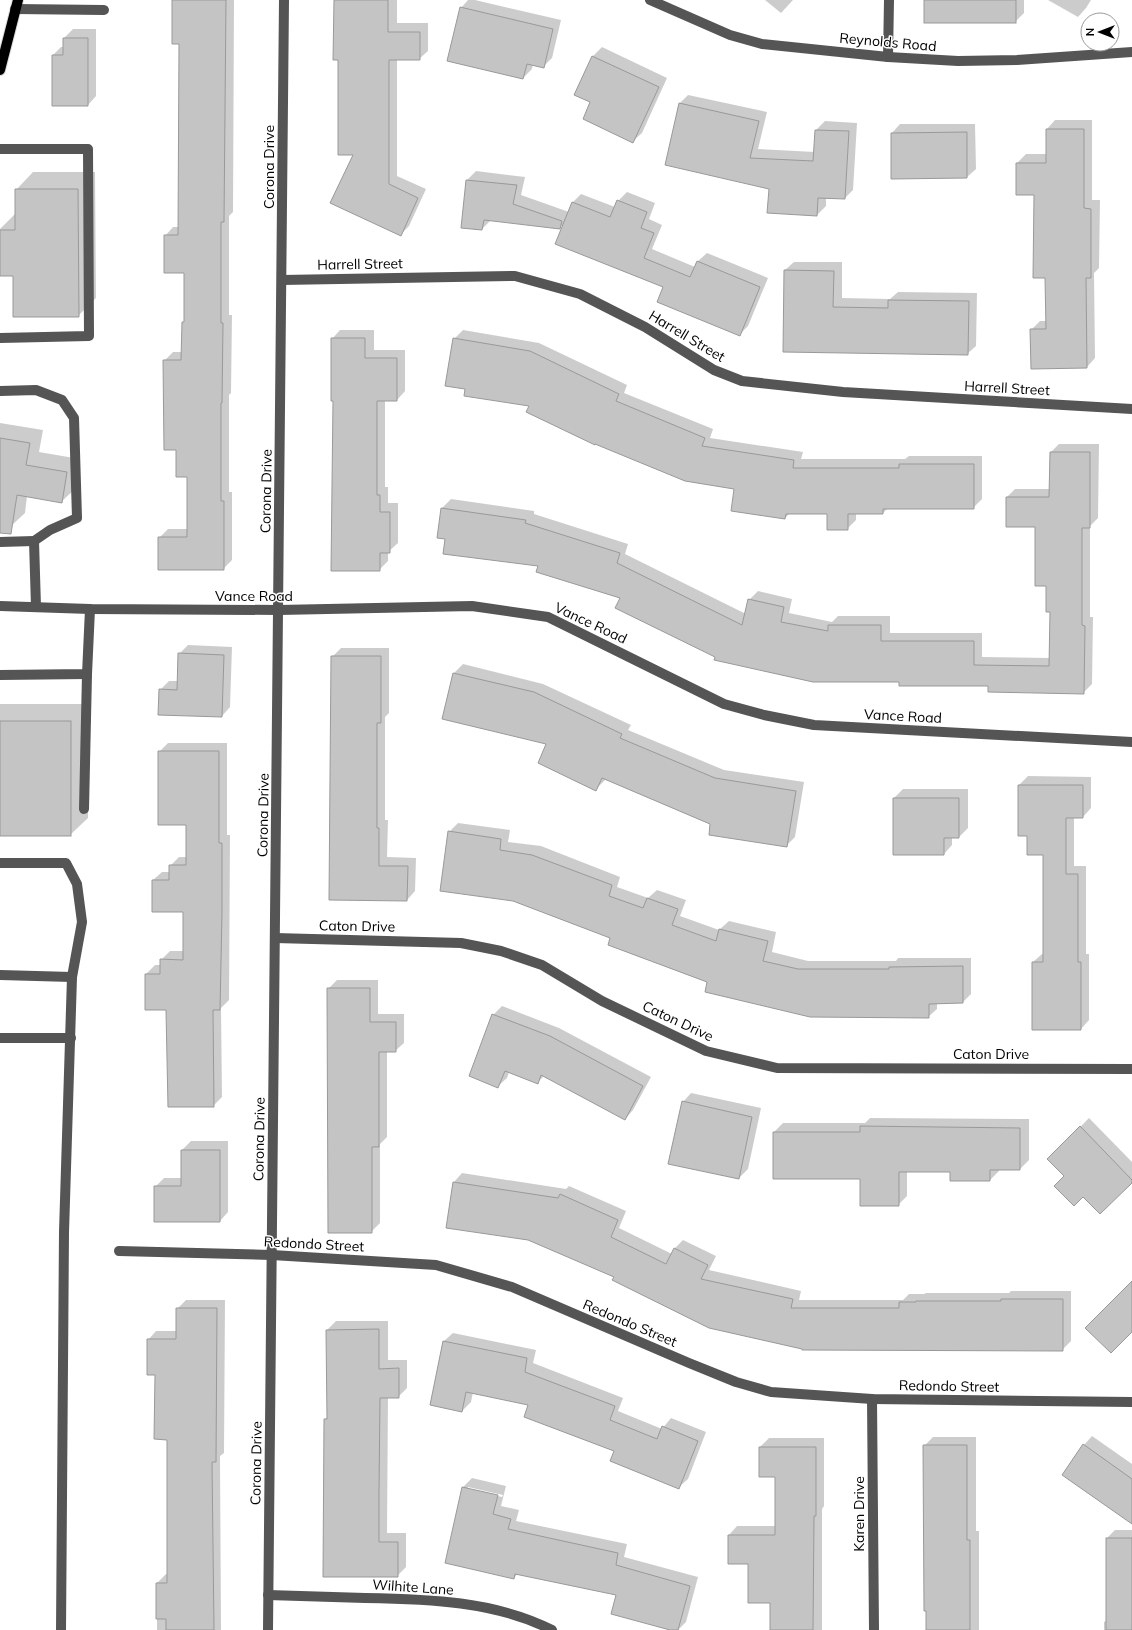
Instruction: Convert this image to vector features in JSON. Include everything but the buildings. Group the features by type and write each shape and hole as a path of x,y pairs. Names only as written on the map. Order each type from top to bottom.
{"main road":[{"path":"0,70 17,4"}],"street":[{"name":"Corona Drive","path":"268,1630 276,938 284,0"},
{"name":"Reynolds Road","path":"650,0 730,35 762,44 888,57 958,61 1017,60 1132,51"},
{"path":"888,57 889,0"},
{"path":"17,4 104,10"},
{"path":"1132,51 1132,62"},
{"path":"0,149 88,149 89,336 0,338"},
{"name":"Harrell Street","path":"282,280 515,276 580,294 645,327 714,370 742,381 844,392 1132,409"},
{"path":"0,391 36,390 62,400 74,418 77,518 50,530 34,541 0,542"},
{"path":"34,541 36,608"},
{"name":"Vance Road","path":"0,606 90,609 279,610 472,606 548,617 724,704 807,724 1132,742"},
{"path":"84,809 90,609"},
{"path":"0,675 87,674"},
{"path":"0,863 66,863 77,884 82,922 72,977 64,1232 61,1630"},
{"name":"Caton Drive","path":"276,938 461,943 501,951 542,965 602,1001 706,1051 777,1068 1132,1069"},
{"path":"0,975 72,977"},
{"path":"0,1038 71,1038"},
{"name":"Redondo Street","path":"119,1251 272,1254 436,1265 512,1287 689,1363 750,1386 771,1392 872,1399 1132,1402"},
{"name":"Karen Drive","path":"872,1399 874,1630"},
{"name":"Wilhite Lane","path":"268,1595 422,1599 498,1610 541,1624 552,1630"}]}
